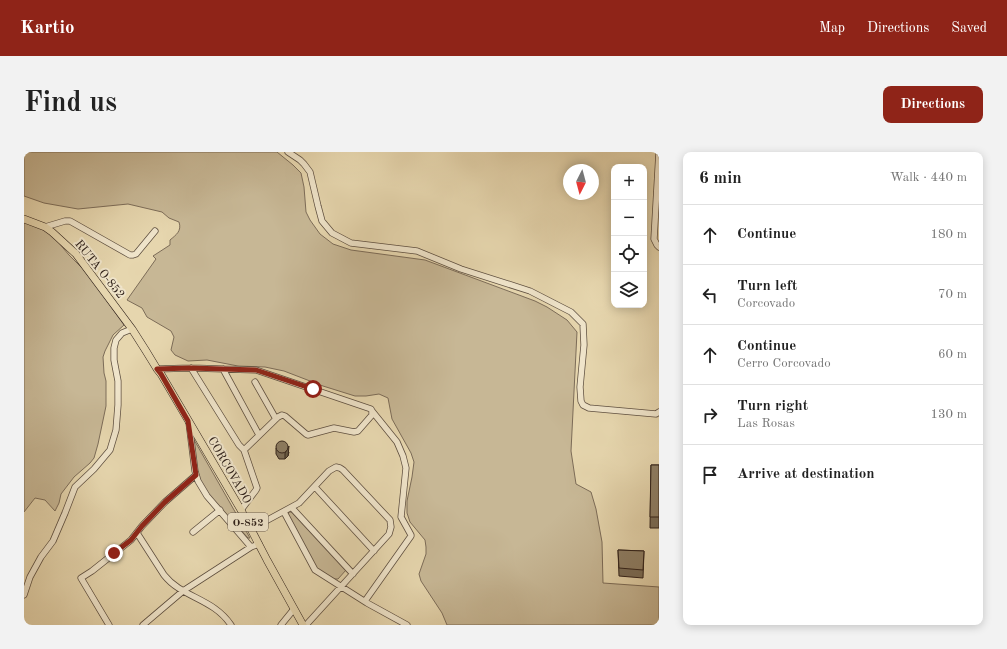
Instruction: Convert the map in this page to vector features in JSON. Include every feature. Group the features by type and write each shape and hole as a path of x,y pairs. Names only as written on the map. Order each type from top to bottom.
{"main road":[{"name":"RUTA O-852","path":"24,219 45,227 76,254 132,329"},
{"name":"CORCOVADO","path":"132,329 161,374 241,510 267,560 305,625"}],"street":[{"path":"288,152 300,160 310,172 322,221 332,233 351,243 417,251 461,269 530,291 571,312 583,324 584,345 580,387 583,406 589,408 658,413"},
{"path":"659,152 654,239 659,247"},
{"path":"45,227 70,221 130,255 136,254 155,231"},
{"path":"24,595 30,577 41,557 53,541 75,487 94,469 110,450 116,430 118,405 118,381 114,360 114,348 116,340 122,333 132,329"},
{"path":"157,369 190,368 256,370 371,409 397,442 403,456 406,468 401,517 410,534 410,537 365,601"},
{"path":"190,368 239,445 244,450 257,488 241,510"},
{"path":"223,369 259,435"},
{"path":"255,382 276,419"},
{"path":"244,450 278,417 284,416 306,434 334,428 356,432 372,415 372,411"},
{"path":"188,421 196,475 204,491 251,547"},
{"path":"251,529 292,508 302,501 331,469 336,467 343,470 388,518 391,525 391,531 305,625"},
{"path":"109,625 81,578 126,545 165,502 196,475"},
{"path":"315,487 374,551"},
{"path":"292,508 353,574"},
{"path":"193,532 220,510"},
{"path":"284,512 315,570 407,625"},
{"path":"137,534 166,578 174,585 216,608 231,625"},
{"path":"143,625 183,590 251,547 259,544"},
{"path":"281,625 294,608"}],"shaded area":[{"path":"24,152 277,152 301,173 306,212 320,234 333,244 351,250 425,260 535,301 567,320 577,332 571,451 576,484 591,492 596,509 602,542 603,583 659,587 659,625 447,625 442,613 421,581 419,574 426,554 425,540 410,522 407,513 407,501 414,462 411,453 392,419 388,398 379,394 355,396 284,371 265,367 238,366 207,360 188,361 175,355 171,350 174,337 171,331 147,317 142,308 127,300 156,259 153,256 170,245 170,240 180,228 179,222 169,218 162,212 128,204 78,209 44,203 24,196"},
{"path":"24,218 28,219 53,236 87,273 124,325 113,335 103,357 106,381 106,406 94,458 74,477 61,494 55,511 45,500 35,498 24,512"},
{"path":"193,438 250,538 248,538 209,495 200,480 197,474"},
{"path":"292,512 344,567 346,570 338,579 334,579 314,567 287,513"}],"building":[{"path":"280,441 284,441 288,447 284,453 280,453 276,449 276,445"},
{"path":"651,465 659,465 659,517 650,517"},
{"path":"618,550 644,551 643,570 619,568"}],"route":[{"path":"114,553 131,540 165,502 196,475 188,421 157,369 190,368 256,370 313,389"}]}
